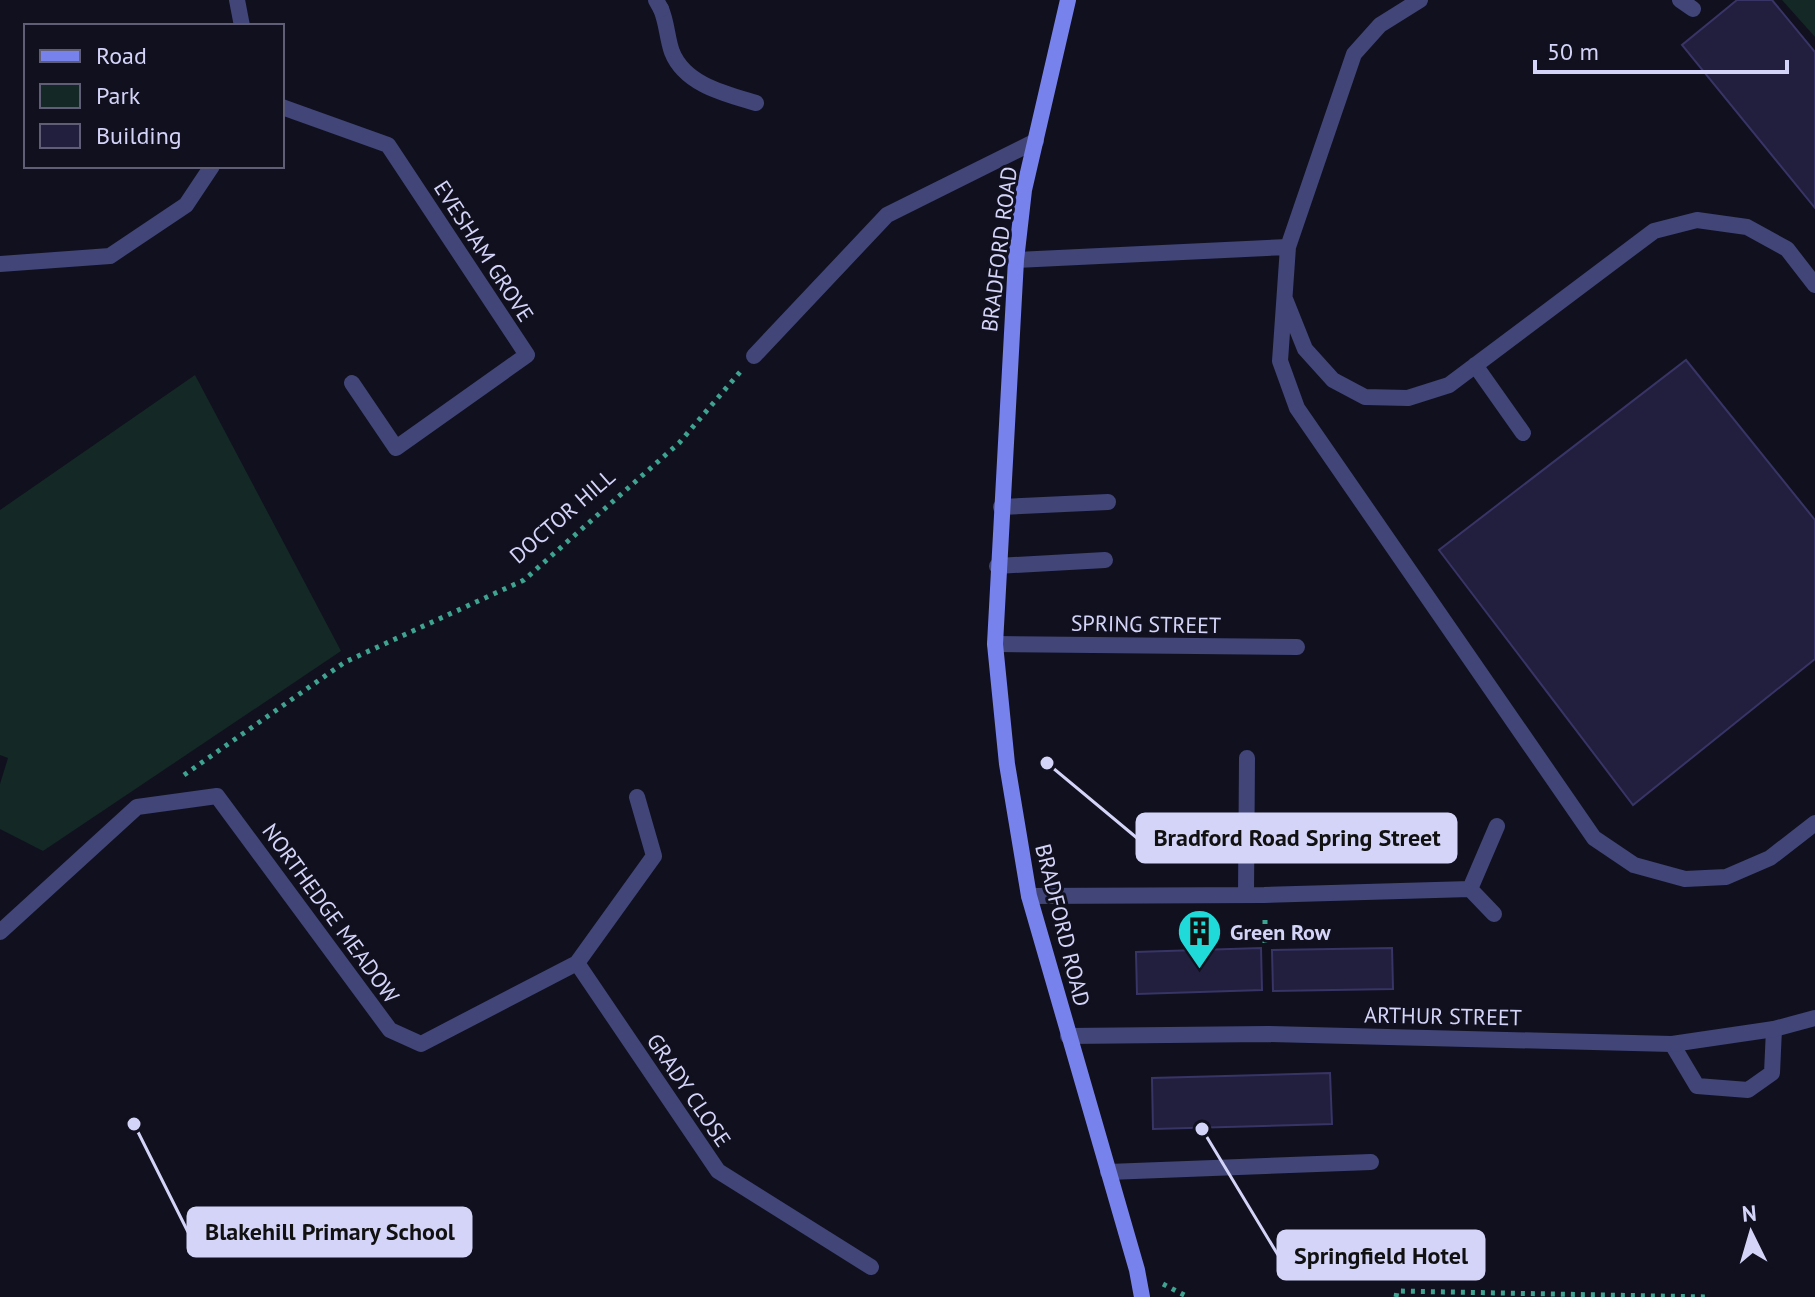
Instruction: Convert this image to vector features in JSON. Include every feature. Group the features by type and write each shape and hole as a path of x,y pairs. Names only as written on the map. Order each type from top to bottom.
{"street":[{"path":"237,0 242,24"},
{"name":"BRADFORD ROAD","path":"1068,0 1024,190 1016,260 995,644 1004,737 1029,896 1137,1270 1142,1297"},
{"path":"1420,0 1380,25 1354,54 1288,247 1280,361 1297,408 1594,838 1634,865 1685,879 1726,877 1770,858 1815,823"},
{"path":"658,4 673,53 683,70 711,89 756,103"},
{"name":"EVESHAM GROVE","path":"284,108 388,145 527,355 396,448 352,383"},
{"path":"754,356 887,215 1036,141"},
{"path":"0,264 110,256 186,205 211,168"},
{"path":"1283,294 1305,349 1333,380 1365,397 1408,398 1449,385 1654,231 1697,220 1747,227 1787,249 1815,285"},
{"path":"1016,260 1288,247"},
{"path":"1475,365 1523,433"},
{"path":"1001,507 1108,502"},
{"path":"997,566 1105,560"},
{"name":"SPRING STREET","path":"995,644 1297,647"},
{"path":"1246,895 1247,758"},
{"name":"NORTHEDGE MEADOW","path":"0,932 137,807 217,796 390,1030 421,1044 577,963 654,856 637,797"},
{"path":"1470,889 1497,826"},
{"path":"1029,896 1246,895 1470,889 1494,914"},
{"name":"GRADY CLOSE","path":"577,963 718,1171 871,1267"},
{"name":"ARTHUR STREET","path":"1068,1036 1267,1034 1672,1044 1774,1029 1815,1018"},
{"path":"1672,1044 1697,1086 1748,1090 1772,1073 1774,1029"},
{"path":"1108,1172 1371,1162"}],"path":[{"name":"DOCTOR HILL","path":"176,780 345,662 524,580 679,443 754,356"},
{"path":"1396,1297 1397,1291 1708,1297"}],"green space":[{"path":"1782,0 1815,0 1815,37"},
{"path":"195,375 341,651 43,851 0,829 0,784 8,758 0,755 0,510"}],"building":[{"path":"1737,0 1772,0 1815,52 1815,208 1682,45"},
{"path":"1686,360 1815,520 1815,659 1633,805 1439,550"},
{"name":"Green Row","path":"1261,948 1262,990 1137,994 1136,952"},
{"name":"Green Row","path":"1392,948 1393,989 1273,991 1272,950"},
{"path":"1330,1073 1332,1124 1153,1129 1152,1078"}],"place":[{"name":"Bradford Road Spring Street","path":"1047,763"},
{"name":"Green Row","path":"1199,971"},
{"name":"Blakehill Primary School","path":"134,1124"},
{"name":"Springfield Hotel","path":"1202,1129"}]}
